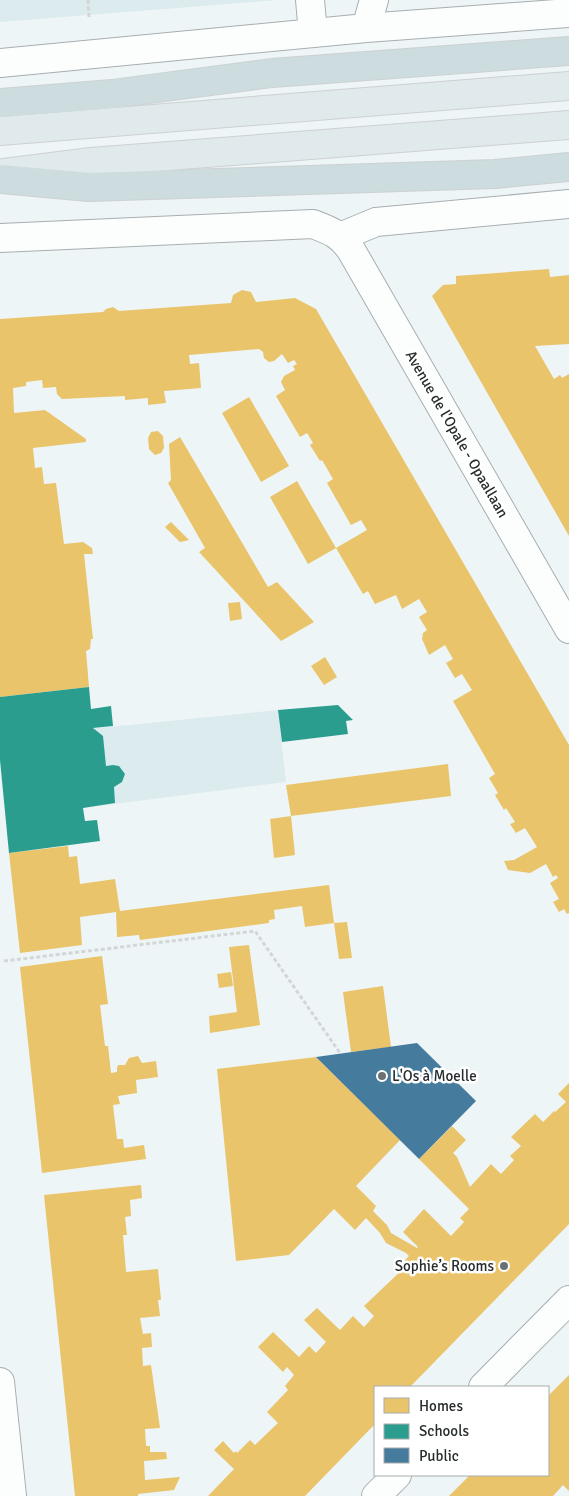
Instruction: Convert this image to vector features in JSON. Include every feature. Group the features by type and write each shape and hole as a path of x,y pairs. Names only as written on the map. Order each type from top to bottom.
{"highway":[{"path":"0,103 112,94 272,73 569,51"},
{"path":"0,179 89,187 495,174 569,167"}],"main road":[{"path":"0,131 569,86"},
{"path":"0,174 91,162 569,125"}],"street":[{"path":"310,0 313,33"},
{"path":"366,28 374,0"},
{"path":"0,63 366,28 569,13"},
{"path":"344,240 347,234 376,222 569,204"},
{"name":"Avenue de l'Opale - Opaallaan","path":"0,238 313,224 334,232 344,240 569,629"},
{"path":"484,1386 569,1300"},
{"path":"0,1382 12,1496"},
{"path":"376,1496 396,1476"}],"path":[{"path":"88,0 88,17"},
{"path":"4,961 255,931 340,1053"}],"shaded area":[{"path":"0,0 278,0 0,22"},
{"path":"278,710 286,782 83,808 0,738"}],"building: Homes":[{"path":"549,269 550,277 569,275 569,344 535,346 554,379 560,375 562,378 569,374 569,536 432,296 443,285 456,284 456,276"},
{"path":"242,290 251,292 256,302 295,298 316,309 569,745 569,913 567,914 564,909 559,912 553,902 559,899 550,883 558,878 556,875 553,877 546,864 530,873 508,870 504,861 514,860 537,847 525,828 516,833 510,824 515,822 506,808 504,810 495,795 498,793 489,778 495,774 453,701 472,690 462,674 455,678 446,663 453,659 445,645 429,655 422,639 423,633 427,630 419,617 427,612 419,599 402,609 396,595 375,604 368,591 363,594 336,548 367,530 361,520 351,525 327,483 333,479 322,460 320,461 310,445 313,443 307,433 300,437 276,396 285,390 281,382 284,376 295,370 293,366 297,364 294,360 288,363 282,354 274,361 269,362 264,358 263,352 259,349 189,355 190,364 199,363 201,388 164,391 166,403 148,405 148,398 125,400 125,396 62,399 57,394 56,387 43,388 42,380 26,382 26,386 13,388 14,413 45,410 86,439 86,442 33,448 35,468 42,467 44,484 56,483 64,544 83,542 92,548 93,554 84,554 93,639 91,639 90,649 86,651 89,687 0,697 0,319 103,312 113,307 119,311 231,303 233,295"},
{"path":"249,397 289,466 261,482 222,413"},
{"path":"158,431 163,436 164,448 161,453 155,455 149,449 148,438 151,432"},
{"path":"180,437 268,587 277,582 314,622 281,641 199,552 205,548 168,483 171,480 169,444"},
{"path":"297,481 336,548 308,564 270,497"},
{"path":"171,522 189,540 180,542 165,527"},
{"path":"240,602 242,619 230,621 228,603"},
{"path":"325,657 337,677 324,685 311,666"},
{"path":"448,764 451,796 291,816 286,785"},
{"path":"291,816 295,855 274,858 270,819"},
{"path":"68,846 69,857 77,856 80,884 115,879 120,911 329,885 334,923 305,927 302,906 274,910 275,919 269,920 269,923 140,940 139,935 117,937 116,912 80,917 82,945 20,953 9,853"},
{"path":"347,922 352,958 339,959 334,923"},
{"path":"249,945 260,1025 210,1033 209,1016 237,1012 229,947"},
{"path":"102,956 108,1004 100,1005 105,1046 108,1046 111,1073 117,1072 118,1065 125,1065 129,1058 138,1056 142,1063 156,1061 158,1077 136,1080 137,1093 118,1096 120,1104 113,1105 117,1139 123,1139 124,1148 144,1145 146,1159 42,1173 20,967"},
{"path":"231,972 233,986 219,988 217,974"},
{"path":"383,986 391,1047 351,1052 343,992"},
{"path":"316,1057 400,1140 356,1186 376,1206 373,1211 387,1225 391,1233 417,1248 403,1232 424,1209 451,1236 464,1222 460,1218 469,1209 419,1159 452,1126 466,1140 453,1153 457,1157 470,1187 491,1164 501,1174 514,1160 510,1156 521,1146 511,1137 535,1114 543,1122 566,1102 558,1094 569,1083 569,1224 411,1386 374,1386 374,1425 305,1496 208,1496 234,1469 214,1450 223,1441 234,1453 236,1451 237,1453 250,1440 255,1445 278,1423 267,1412 288,1390 285,1386 294,1375 287,1367 283,1372 258,1347 273,1332 299,1357 309,1346 316,1353 326,1342 304,1320 317,1308 340,1330 353,1316 364,1327 374,1316 364,1306 404,1268 400,1265 409,1256 386,1243 380,1233 366,1218 355,1230 334,1209 289,1255 236,1261 217,1069"},
{"path":"141,1185 142,1198 130,1200 131,1216 125,1217 127,1235 123,1235 126,1272 158,1269 161,1300 158,1300 160,1316 140,1318 143,1334 151,1333 152,1347 142,1348 143,1366 151,1365 160,1428 145,1429 146,1446 150,1446 150,1452 166,1452 167,1459 144,1461 145,1480 180,1477 174,1490 138,1494 138,1496 75,1496 44,1195"},
{"path":"569,1375 569,1491 563,1485 553,1496 449,1496 469,1476 549,1476 549,1395"}],"building: Schools":[{"path":"89,687 91,709 111,706 113,726 93,728 103,736 106,766 119,766 125,774 122,782 114,787 115,803 83,808 85,821 97,820 100,841 9,853 0,760 0,697"},
{"path":"338,705 353,720 346,721 348,734 282,742 278,710"}],"building: Public":[{"path":"417,1043 476,1101 419,1159 316,1057"}],"place":[{"name":"L'Os à Moelle","path":"382,1076"},
{"name":"Sophie’s Rooms","path":"504,1266"}]}
